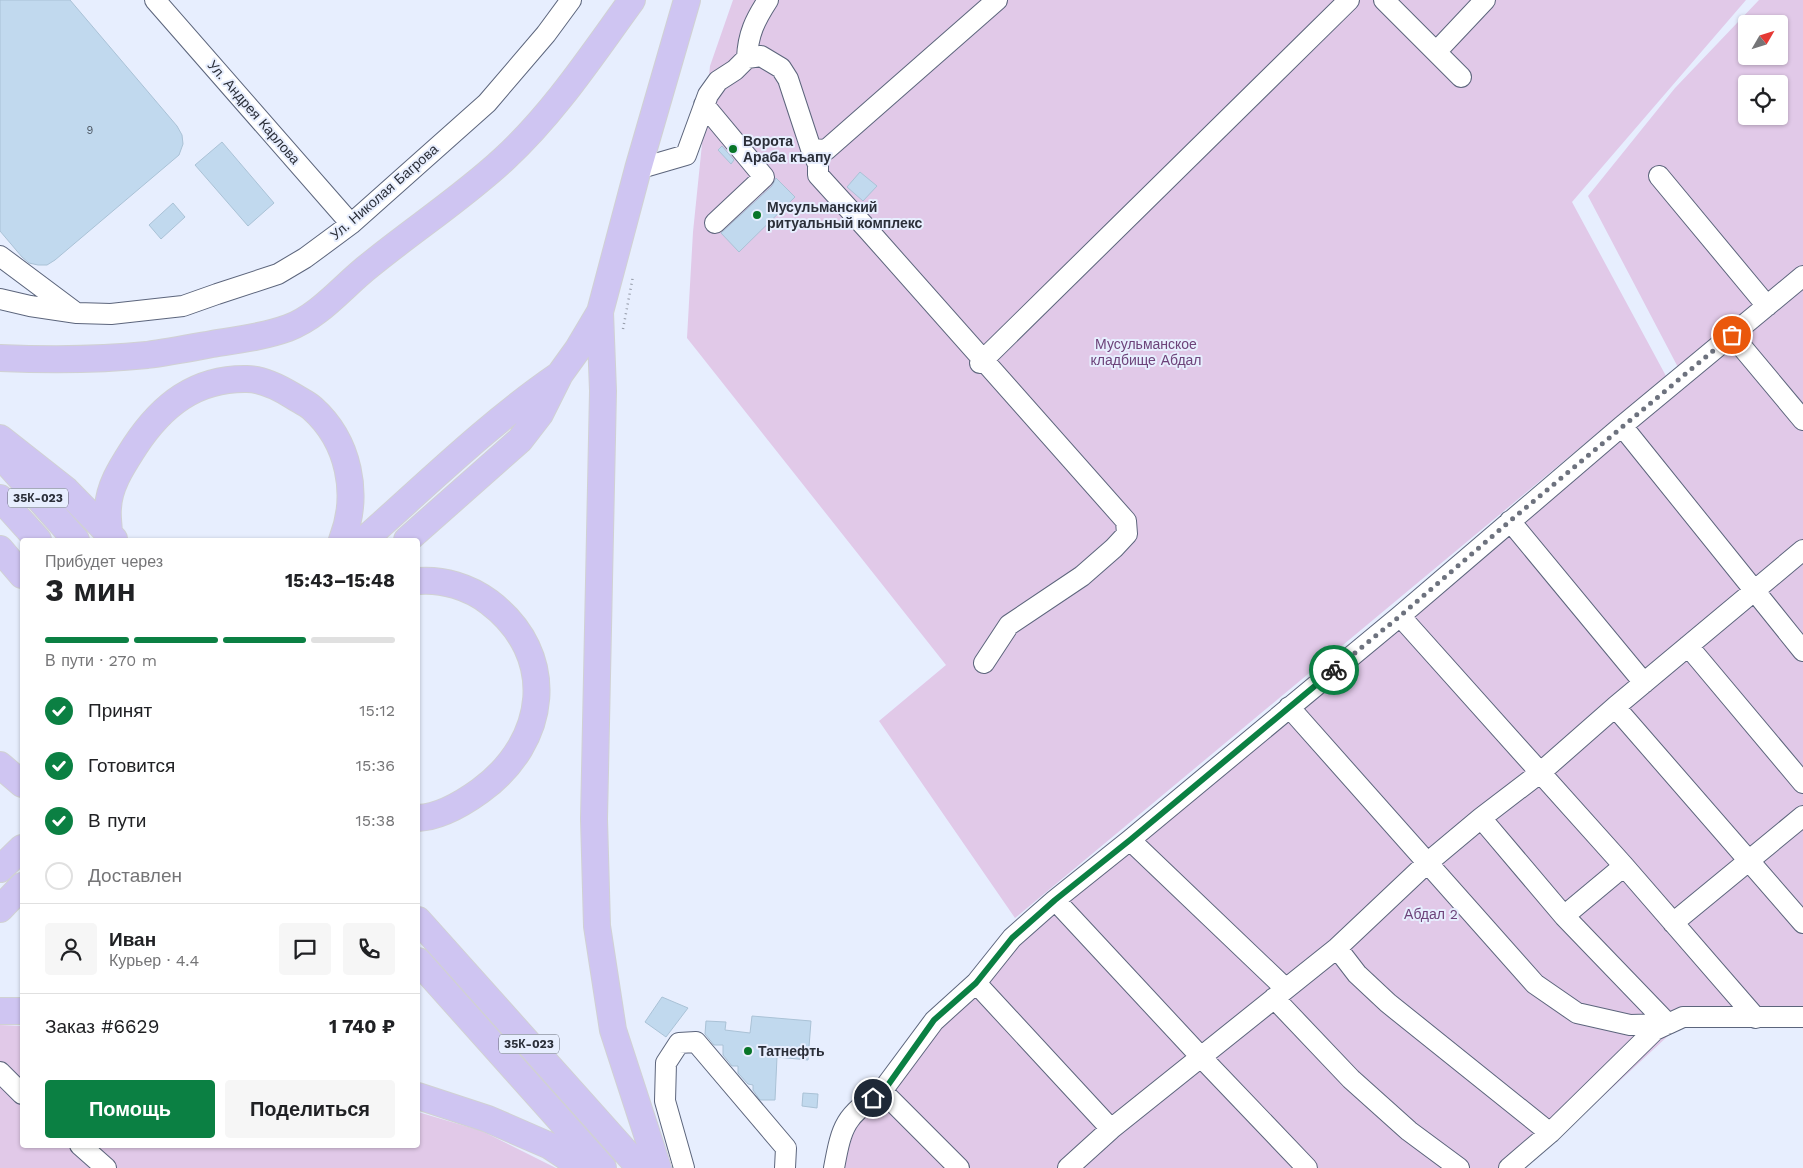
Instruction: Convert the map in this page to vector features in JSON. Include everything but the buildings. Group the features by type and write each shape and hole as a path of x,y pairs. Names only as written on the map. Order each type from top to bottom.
{"main road":[{"path":"0,358 46,360 147,355 257,337 288,328 307,318 326,304 368,266 504,159 538,124 572,83 632,0"},
{"path":"409,538 520,440 540,414 560,374 578,349 600,312 638,169 687,0"},
{"path":"600,312 603,391 594,819 597,926 613,1030 658,1168"},
{"path":"366,538 499,420 529,395 560,374"},
{"path":"112,537 108,508 113,484 151,425 168,406 191,390 222,381 248,379 278,388 311,408 332,431 347,460 351,488 348,526 343,538"},
{"path":"0,438 66,490 112,537"},
{"name":"35К-023","path":"0,455 74,538"},
{"name":"35К-023","path":"0,498 36,538"},
{"path":"0,549 20,573"},
{"path":"420,581 449,583 477,593 501,612 520,635 531,657 537,684 535,712 525,741 510,763 489,784 469,799 446,811 420,818"},
{"path":"0,765 20,782"},
{"path":"0,869 20,850"},
{"path":"0,909 20,888"},
{"path":"420,907 442,947"},
{"name":"35К-023","path":"420,922 640,1168"},
{"name":"35К-023","path":"420,964 427,976 603,1168"},
{"path":"0,1011 20,1012"},
{"path":"420,1097 488,1119 550,1146 583,1168"}],"street":[{"name":"Ул. Андрея Карлова","path":"156,0 351,224"},
{"name":"Ул. Николая Багрова","path":"0,299 76,313 111,314 183,306 278,274 305,258 351,224 487,103 546,34 571,0"},
{"path":"747,58 748,42 754,22 768,0"},
{"path":"811,149 826,150 997,0"},
{"path":"982,361 1348,0"},
{"path":"1384,0 1461,77"},
{"path":"1436,52 1485,0"},
{"path":"638,169 686,155 708,95 718,81 735,70 747,58 761,56 781,68 788,79 811,149 818,164 818,175 1126,521 1127,534 1114,548 1082,576 1009,624 984,663"},
{"path":"704,105 764,177 715,223"},
{"path":"1659,176 1767,306"},
{"path":"0,256 76,313"},
{"path":"834,1168 839,1140 849,1117 863,1104 882,1091 934,1020 976,983 1012,938 1055,900 1400,616 1622,426 1803,276"},
{"path":"1732,335 1803,420"},
{"path":"1622,426 1803,651"},
{"path":"1510,521 1644,683"},
{"path":"1068,1168 1111,1128 1337,948 1426,864 1481,818 1541,772 1615,706 1803,550"},
{"path":"1400,616 1541,772 1756,1018"},
{"path":"1688,646 1803,783"},
{"path":"1615,706 1803,923"},
{"path":"1289,707 1426,864 1535,984 1578,1013 1630,1025 1668,1024"},
{"path":"1673,923 1803,816"},
{"path":"1481,818 1564,916 1668,1024"},
{"path":"1130,840 1279,993 1351,1079 1409,1131 1459,1168"},
{"path":"1564,916 1624,866"},
{"path":"1055,900 1200,1057 1307,1168"},
{"path":"1337,948 1357,974 1388,1003 1550,1133"},
{"path":"976,983 1111,1128"},
{"path":"1509,1168 1550,1133 1655,1030 1683,1017 1803,1017"},
{"path":"684,1168 665,1101 666,1063 679,1043 696,1042 786,1148 785,1168"},
{"path":"0,1072 20,1092"},
{"path":"882,1091 959,1168"},
{"path":"83,1148 106,1168"}],"path":[{"path":"622,334 634,268"}],"green space":[{"name":"Мусульманское кладбище Абдал","path":"733,0 1746,0 1572,202 1666,376 1015,918 879,721 946,665 687,338 693,232 710,66"},
{"name":"Абдал 2","path":"1759,0 1803,0 1803,1023 1683,1022 1523,1168 835,1168 857,1100 1013,940 1681,373 1588,196 1675,88 1738,22 1738,65 1788,65 1788,15 1745,15"},
{"path":"0,1025 20,1026 20,1148 420,1148 420,1113 482,1131 556,1168 0,1168"}],"way so far":[{"path":"1334,670 1732,335"}],"place":[{"name":"Ворота Араба къапу","path":"733,149"},
{"name":"Мусульманский ритуальный комплекс","path":"757,215"},
{"name":"Татнефть","path":"748,1051"}],"route":[{"path":"873,1098 888,1085 895,1072 907,1060 934,1020 976,983 1012,938 1055,900 1334,670"}]}
